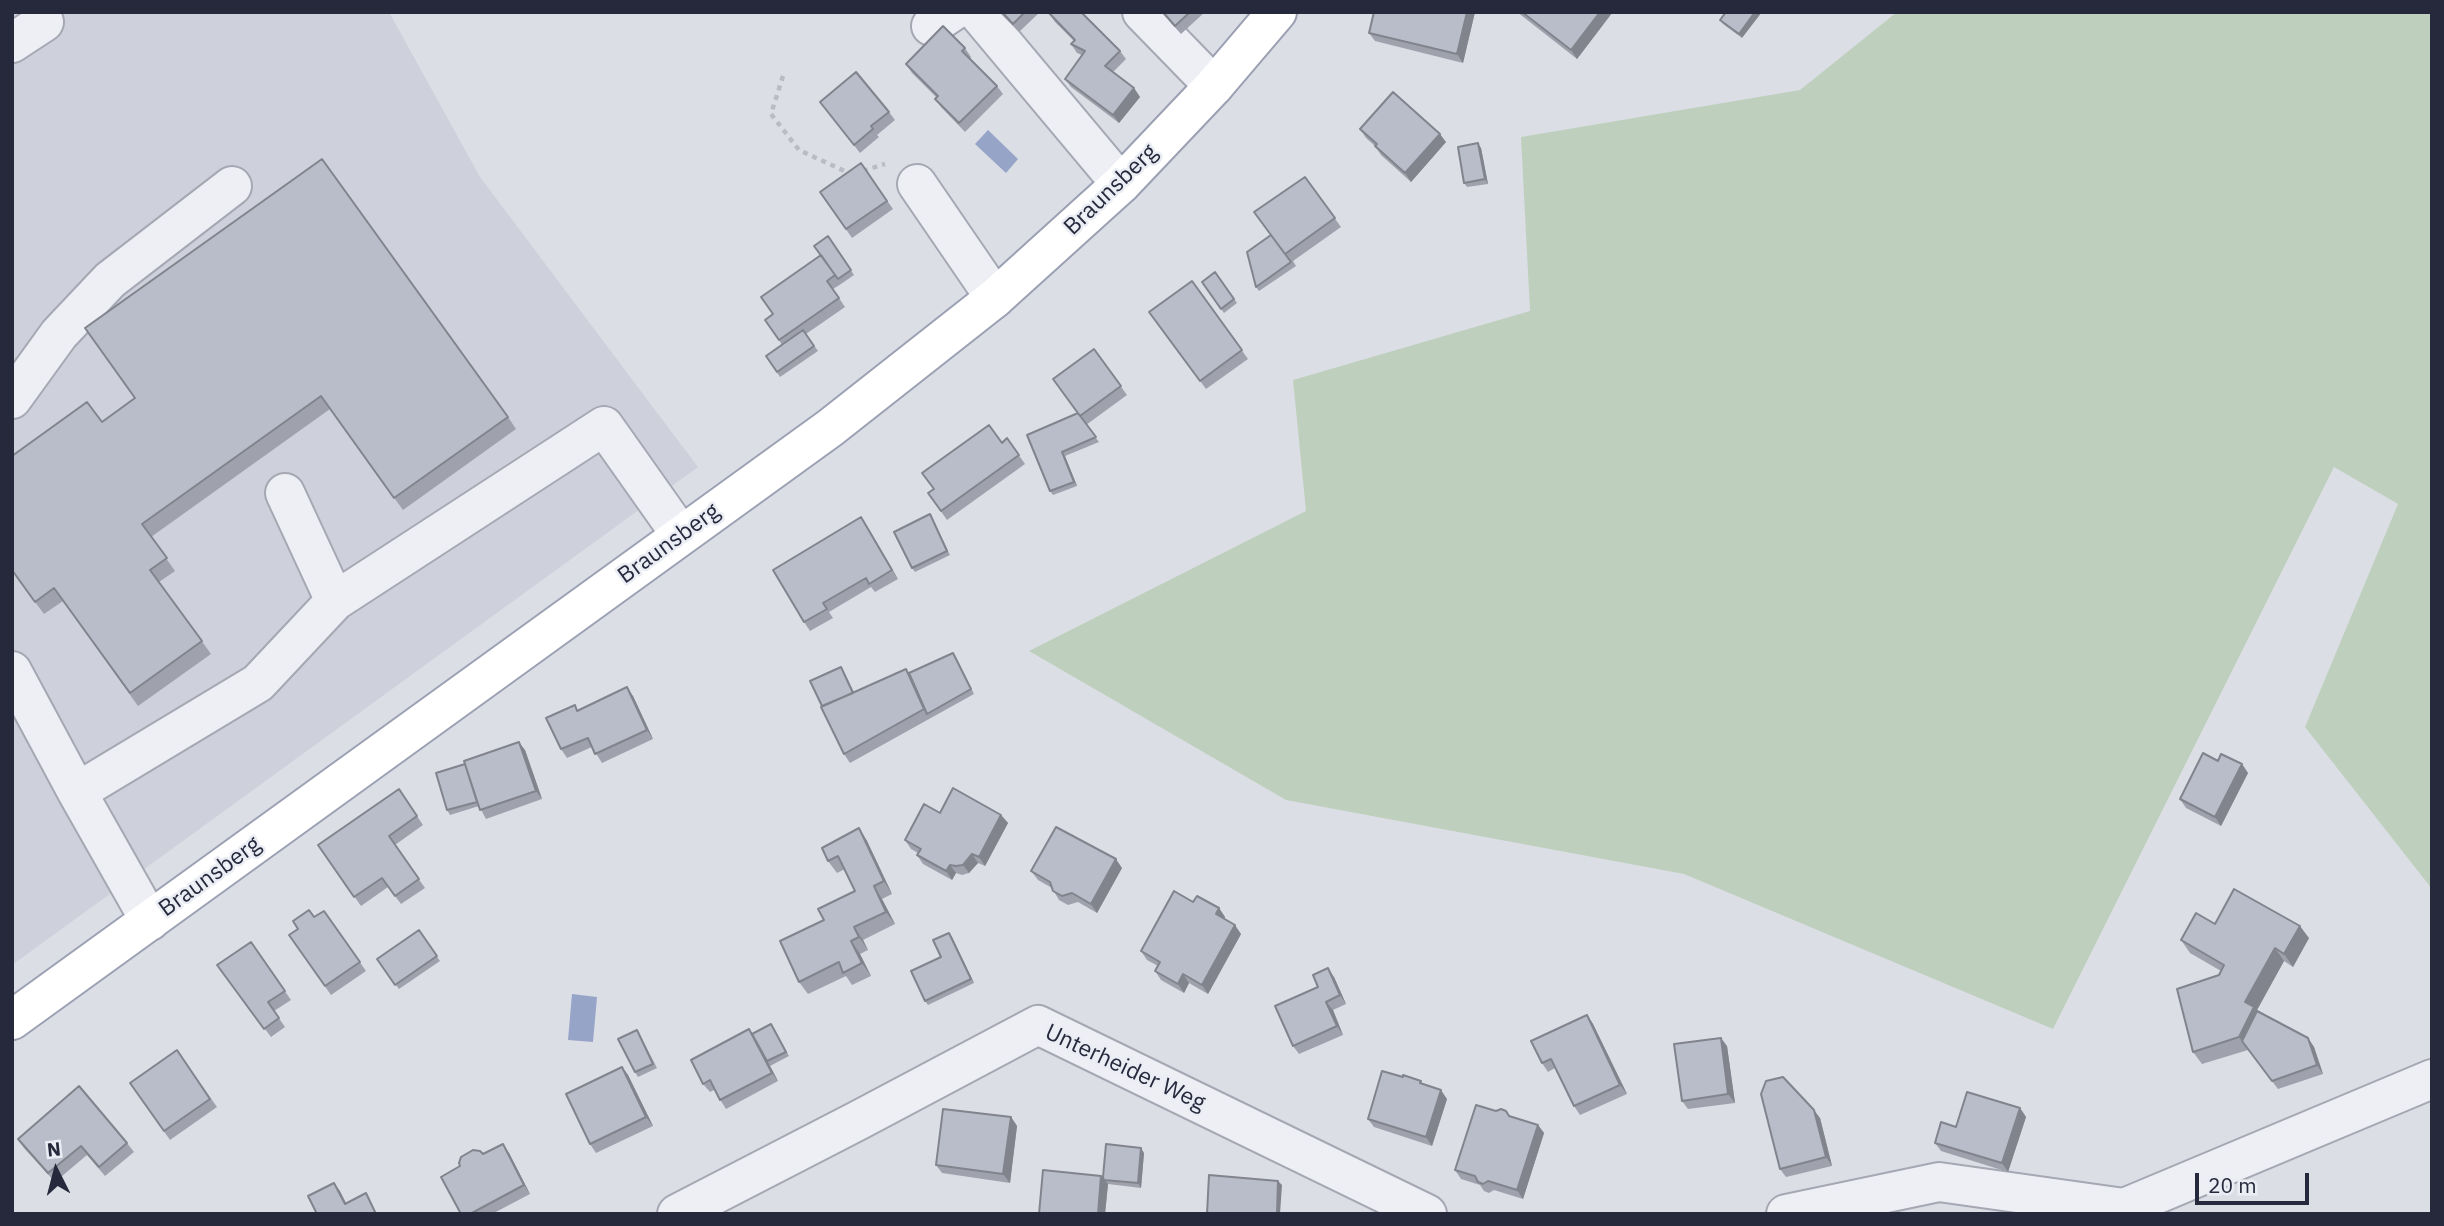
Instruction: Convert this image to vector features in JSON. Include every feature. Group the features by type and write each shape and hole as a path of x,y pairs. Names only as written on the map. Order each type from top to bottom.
{"main road":[{"name":"Braunsberg","path":"12,1020 830,428 995,298 1121,184 1214,86 1277,12"}],"street":[{"path":"977,12 1121,184"},
{"path":"1142,12 1214,86"},
{"path":"12,43 44,22"},
{"path":"918,184 995,298"},
{"path":"12,399 59,334 110,280 232,186"},
{"path":"77,792 258,682 334,601 604,426 681,535"},
{"path":"285,493 334,601"},
{"path":"12,671 150,921"},
{"name":"Unterheider Weg","path":"677,1214 1038,1025 1427,1214"},
{"path":"1786,1214 1939,1182 2124,1208 2432,1079"}],"path":[{"path":"783,76 771,114 799,149 852,174 896,161 918,184"}],"shaded area":[{"path":"12,12 389,12 480,177 698,467 12,965"}],"green space":[{"path":"1897,12 2432,12 2432,889 2305,727 2398,504 2334,467 2053,1029 1684,874 1286,800 1029,651 1306,511 1293,380 1530,311 1521,137 1800,90"}],"water":[{"path":"988,130 1018,159 1006,173 975,144"},
{"path":"572,994 597,997 593,1042 568,1040"}],"building":[{"path":"1002,12 1025,12 1013,24"},
{"path":"1049,12 1081,12 1120,51 1105,66 1134,88 1113,115 1065,79 1085,51 1071,44 1075,40"},
{"path":"1163,12 1190,12 1175,26"},
{"path":"1374,12 1467,12 1457,54 1369,33"},
{"path":"1522,12 1600,12 1571,50"},
{"path":"1726,12 1755,12 1739,34 1720,20"},
{"path":"943,26 965,48 962,51 997,86 959,123 935,99 938,96 906,64"},
{"path":"856,72 889,112 871,126 873,129 854,145 820,102"},
{"path":"1393,92 1440,134 1405,173 1360,129"},
{"path":"1478,143 1485,179 1464,183 1458,147"},
{"path":"322,159 508,417 394,498 321,396 142,524 167,558 150,570 202,641 130,693 54,588 35,602 12,570 12,456 87,402 102,422 135,398 85,328"},
{"path":"861,163 887,201 846,229 820,192"},
{"path":"1305,177 1335,218 1285,254 1254,212"},
{"path":"1271,235 1291,262 1256,287 1247,252"},
{"path":"828,236 851,270 838,279 814,246"},
{"path":"821,255 835,275 827,281 839,298 779,340 765,320 773,314 761,297"},
{"path":"1215,272 1234,299 1221,309 1202,282"},
{"path":"1192,281 1242,350 1200,381 1149,312"},
{"path":"803,330 814,346 777,372 766,356"},
{"path":"1094,349 1121,386 1080,416 1053,379"},
{"path":"1078,413 1096,437 1062,452 1074,482 1050,491 1027,435"},
{"path":"989,425 1002,443 1007,438 1019,455 941,511 928,493 934,489 922,473"},
{"path":"930,514 947,551 912,568 894,532"},
{"path":"861,517 892,570 869,584 866,578 823,603 827,609 804,622 773,570"},
{"path":"953,653 971,689 927,714 909,673"},
{"path":"841,667 853,693 822,706 810,681"},
{"path":"906,669 924,709 844,754 821,707"},
{"path":"627,687 647,730 595,754 588,738 561,749 546,718 575,705 577,711"},
{"path":"519,742 536,791 480,810 464,761"},
{"path":"2203,753 2218,761 2221,754 2242,764 2215,817 2180,799"},
{"path":"465,764 477,802 447,810 436,773"},
{"path":"953,788 1001,815 979,857 972,854 963,865 950,865 946,871 917,855 921,849 905,840 924,804 940,813"},
{"path":"399,789 417,816 389,836 419,879 395,896 382,878 354,897 318,845"},
{"path":"1056,827 1116,859 1091,904 1072,893 1062,896 1053,891 1050,882 1031,871"},
{"path":"859,828 884,881 874,886 886,912 854,927 859,937 851,941 862,963 843,973 839,962 799,982 780,941 824,920 818,909 855,891 838,856 828,861 822,848"},
{"path":"2234,889 2300,926 2284,954 2275,948 2245,1002 2254,1007 2239,1037 2193,1052 2177,989 2219,975 2224,965 2181,940 2196,913 2215,924"},
{"path":"1174,891 1193,902 1197,896 1219,908 1216,914 1235,925 1202,985 1183,974 1178,984 1155,971 1160,962 1141,951"},
{"path":"309,910 314,917 324,911 360,962 325,986 289,935 298,929 293,921"},
{"path":"419,930 437,956 395,985 377,959"},
{"path":"949,933 971,979 925,1001 911,971 941,957 933,940"},
{"path":"251,942 285,991 268,1002 279,1018 264,1029 217,965"},
{"path":"1328,968 1340,995 1326,1002 1337,1026 1293,1046 1275,1006 1318,987 1313,975"},
{"path":"2257,1011 2308,1038 2317,1065 2272,1081 2242,1041"},
{"path":"1587,1015 1620,1085 1574,1106 1551,1059 1542,1063 1531,1041"},
{"path":"771,1024 786,1052 767,1061 752,1034"},
{"path":"749,1029 772,1073 720,1100 710,1080 703,1084 691,1060"},
{"path":"637,1030 653,1064 635,1072 618,1039"},
{"path":"1721,1038 1728,1094 1682,1101 1674,1044"},
{"path":"177,1050 210,1099 164,1131 130,1083"},
{"path":"622,1067 646,1117 590,1144 566,1094"},
{"path":"1382,1071 1403,1075 1441,1090 1426,1137 1368,1119"},
{"path":"1783,1077 1814,1110 1826,1157 1780,1169 1761,1094 1766,1081"},
{"path":"79,1086 127,1143 99,1167 81,1146 48,1173 18,1139"},
{"path":"1967,1092 2020,1108 2002,1163 1935,1143 1941,1122 1956,1127"},
{"path":"1476,1105 1496,1111 1501,1109 1509,1116 1538,1125 1517,1190 1488,1181 1483,1184 1478,1182 1475,1176 1455,1170"},
{"path":"943,1109 1011,1117 1003,1174 936,1165"},
{"path":"503,1144 524,1185 470,1214 461,1214 441,1177 460,1166 461,1157 473,1150 483,1154"},
{"path":"1106,1144 1141,1148 1138,1183 1104,1180"},
{"path":"1043,1170 1101,1176 1098,1214 1039,1214"},
{"path":"1209,1175 1278,1181 1277,1214 1207,1214"},
{"path":"334,1183 345,1204 366,1193 376,1214 317,1214 308,1196"}]}
